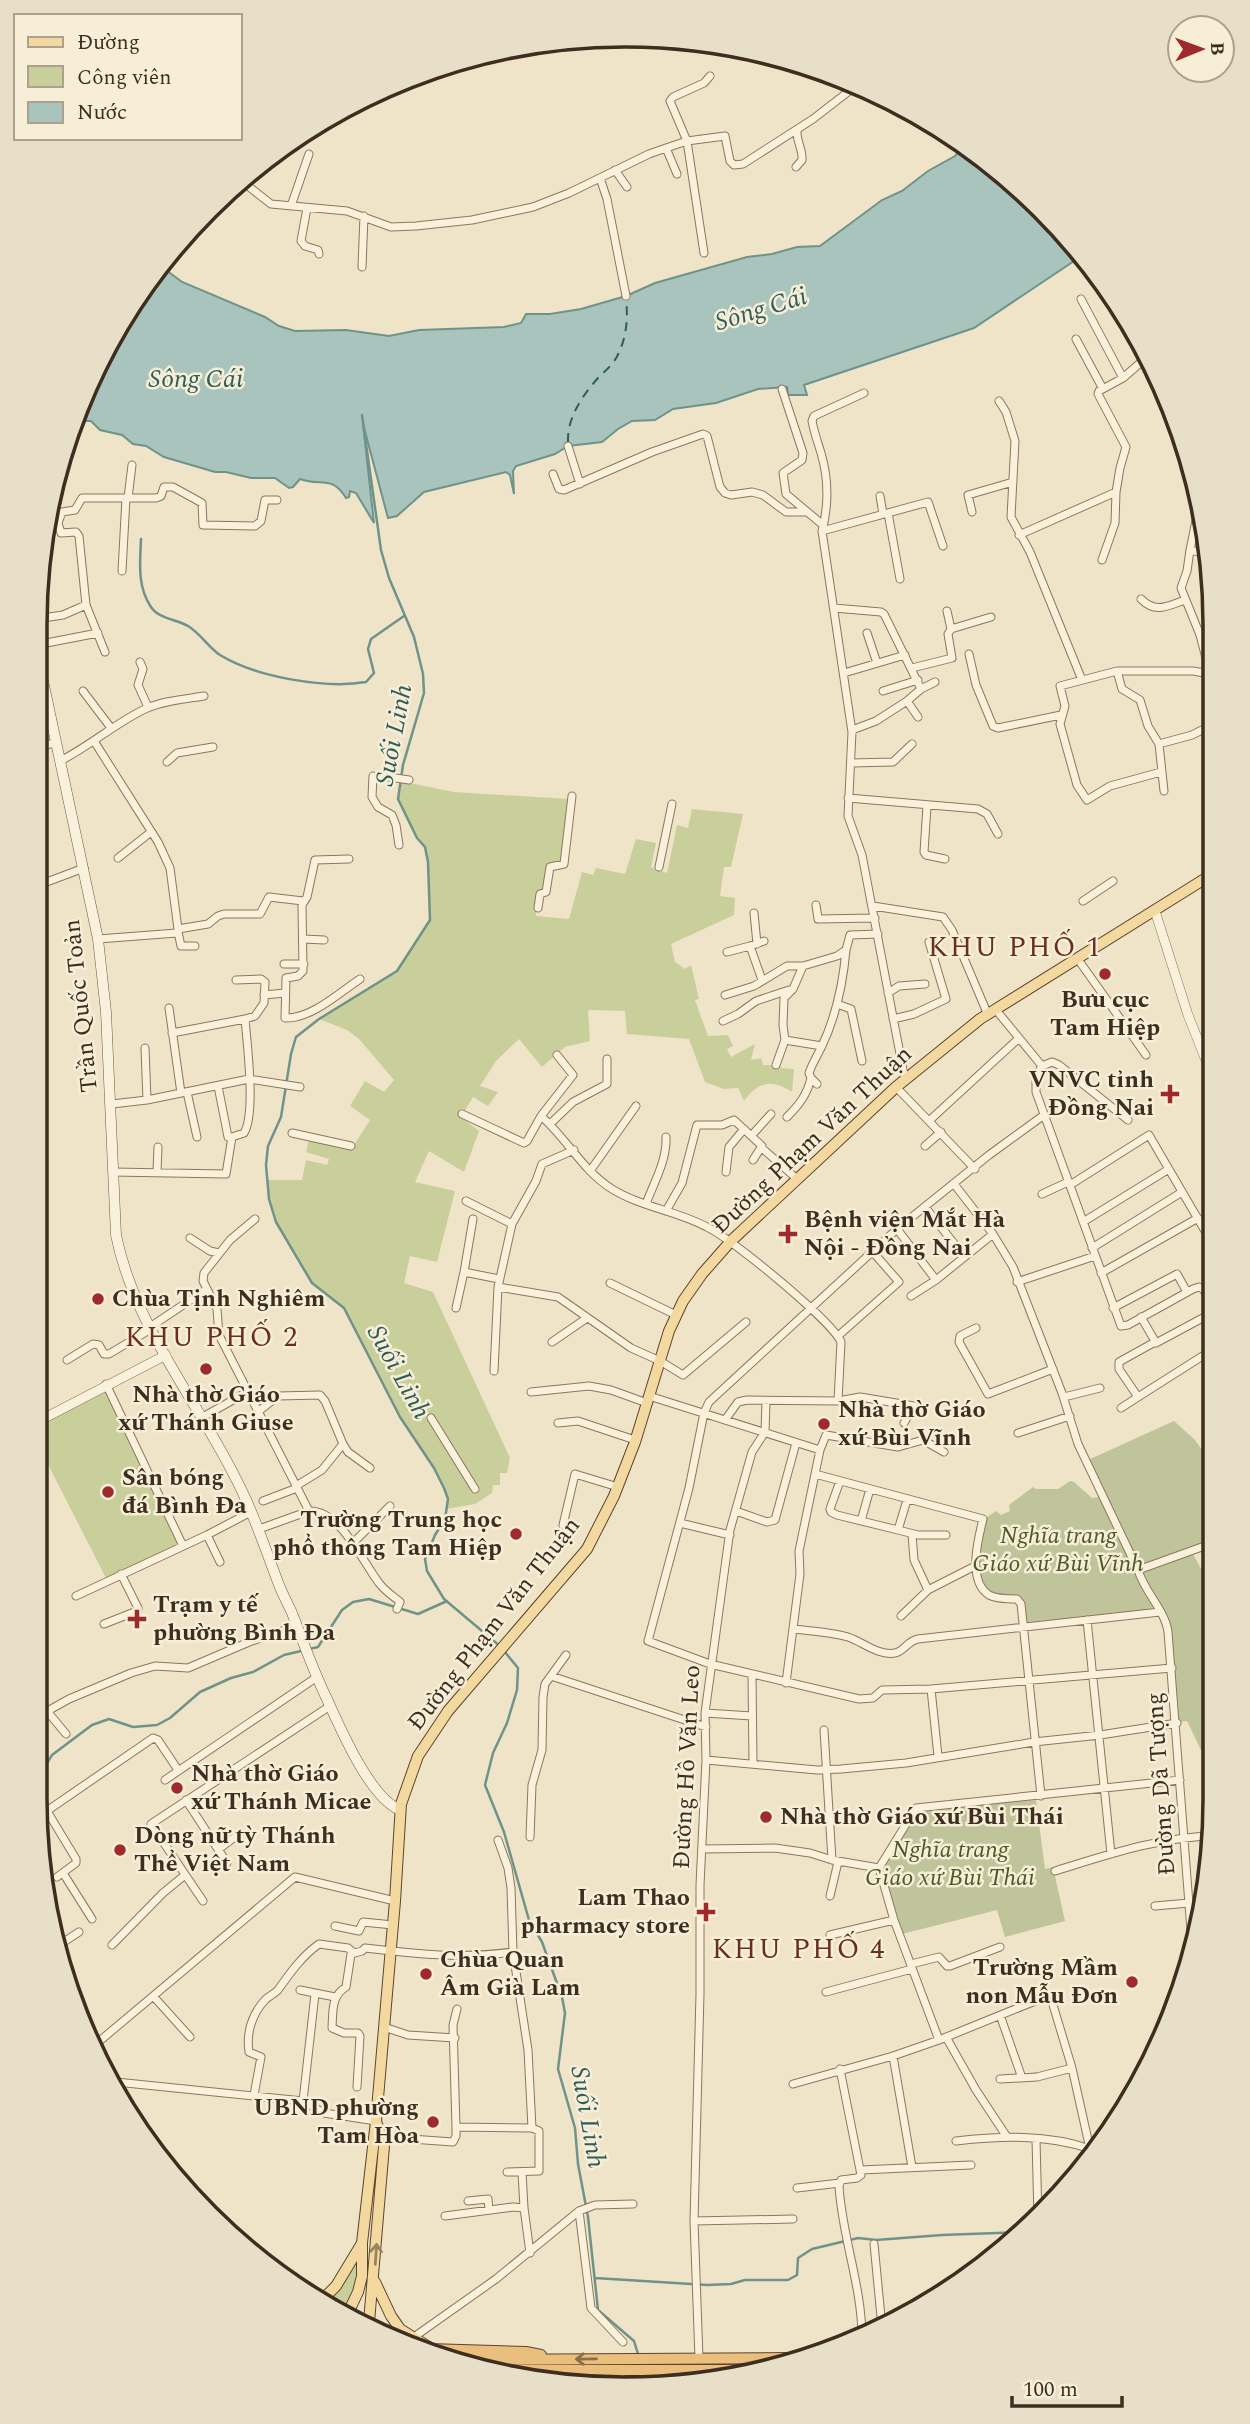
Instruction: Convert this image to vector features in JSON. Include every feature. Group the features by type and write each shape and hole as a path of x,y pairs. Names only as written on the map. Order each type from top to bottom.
{"highway":[{"path":"451,2350 526,2352 548,2369 622,2359 771,2358"},
{"path":"509,2365 621,2371 711,2370"}],"main road":[{"name":"Trần Quốc Toản","path":"47,706 98,939 112,1104 116,1236 121,1259 150,1328 235,1475 317,1677 352,1750 375,1787 391,1805 400,1810"},
{"name":"Đường Phạm Văn Thuận","path":"350,2307 360,2283 396,1901 400,1810 408,1781 424,1745 448,1711 587,1549 618,1487 676,1315 692,1287 731,1241 896,1087 954,1039 992,1012 1203,880"},
{"name":"Đường Phạm Văn Thuận","path":"370,2317 384,2146 376,2121"},
{"path":"328,2294 336,2286 362,2243"},
{"path":"374,2281 400,2329 413,2336"}],"street":[{"path":"704,253 687,141 670,101 673,97 704,83 710,76"},
{"path":"249,187 271,204 347,211 391,228 472,219 533,207 687,141 725,136 730,162 734,165 743,164 797,130 848,92"},
{"path":"796,167 802,160 796,138 797,130"},
{"path":"666,148 677,174"},
{"path":"291,206 309,155"},
{"path":"615,170 627,187"},
{"path":"600,178 607,199 626,296"},
{"path":"307,208 301,241 304,246 318,250 319,254"},
{"path":"362,267 364,216"},
{"path":"1081,299 1123,377"},
{"path":"1076,339 1103,389"},
{"path":"1102,560 1115,523 1116,492 1126,447 1098,397 1099,391 1123,377 1139,363"},
{"path":"782,389 803,453 802,460 783,473 783,483 788,497 823,528"},
{"path":"864,393 813,418 828,489 828,508 823,528 852,730 848,816 862,855 905,1080"},
{"path":"999,401 1014,435 1011,517 1030,552 1082,680"},
{"path":"553,474 559,489 564,491 652,452 703,434 707,436 720,487 725,493 757,493 786,512 807,512"},
{"path":"568,446 580,484"},
{"path":"122,571 132,464"},
{"path":"972,512 968,495 1013,482"},
{"path":"105,652 86,605 79,536 76,532 61,533 58,523 62,512 76,509 82,498 156,498 161,496 164,487 173,487 202,503 204,508 201,522 204,525 257,526 262,518 265,500 277,500"},
{"path":"1019,535 1116,492"},
{"path":"880,496 900,579"},
{"path":"823,528 928,502 943,546"},
{"path":"1195,528 1187,571 1181,588 1203,647"},
{"path":"1190,550 1198,552"},
{"path":"1141,599 1149,607 1155,608 1185,600"},
{"path":"47,617 64,615 86,605"},
{"path":"834,608 881,612 921,689"},
{"path":"912,668 952,658 947,611"},
{"path":"951,629 991,617"},
{"path":"47,645 98,633"},
{"path":"867,633 877,663"},
{"path":"969,654 976,685 993,726 998,728 1061,715"},
{"path":"844,673 905,655"},
{"path":"140,662 143,669 138,685 148,707"},
{"path":"1117,671 1122,689 1140,700 1147,726 1159,744 1164,790"},
{"path":"1161,772 1110,786 1087,800 1077,785 1060,723 1065,706 1060,686 1117,671 1203,674"},
{"path":"883,691 918,680"},
{"path":"852,730 876,721 908,701 921,689 936,682"},
{"path":"83,691 111,728"},
{"path":"60,761 148,707 204,696"},
{"path":"908,701 918,717"},
{"path":"1159,744 1203,730"},
{"path":"94,741 151,832 170,868 181,946 195,946"},
{"path":"47,745 55,743"},
{"path":"851,763 893,762 912,744"},
{"path":"167,762 177,753 213,747"},
{"path":"373,776 372,797 378,807 392,815 399,845"},
{"path":"390,777 410,780"},
{"path":"538,908 540,894 548,888 550,867 564,864 572,796"},
{"path":"848,797 984,810 998,834"},
{"path":"659,867 672,804"},
{"path":"927,806 924,852 926,855 944,859"},
{"path":"118,858 151,832"},
{"path":"349,859 315,860 307,897 303,901 304,964 302,974 286,978 285,1018 296,1018 310,1011 360,979"},
{"path":"47,882 84,869"},
{"path":"1083,901 1113,881"},
{"path":"98,939 208,924 223,914 260,914 269,897 303,901"},
{"path":"816,905 818,919 875,918"},
{"path":"873,906 943,916 992,1012 1042,1066"},
{"path":"1155,911 1188,1015 1203,1051"},
{"path":"754,913 762,980"},
{"path":"787,1117 802,1101 814,1081 808,1073 822,1046 844,981 850,935 877,934"},
{"path":"304,939 324,940"},
{"path":"893,1019 914,1014 946,999 929,942"},
{"path":"727,952 757,944"},
{"path":"725,995 754,986 787,966 803,966 837,956 846,950"},
{"path":"1077,958 1146,1055"},
{"path":"284,964 304,964"},
{"path":"776,1065 785,1040 783,1002 793,989 803,966"},
{"path":"172,1033 258,1013 264,1003 263,980 236,980"},
{"path":"888,993 899,986 925,984"},
{"path":"723,1021 756,1001 793,989"},
{"path":"264,995 285,993"},
{"path":"837,1004 851,1009 862,1061"},
{"path":"169,1008 184,1093 197,1137"},
{"path":"218,1086 228,1137 244,1133 248,1125 249,1079 245,1018"},
{"path":"930,1120 1018,1039"},
{"path":"785,1040 822,1046"},
{"path":"145,1048 147,1100"},
{"path":"462,1114 524,1143 544,1109 573,1075 557,1055"},
{"path":"550,1124 573,1102 607,1084 607,1059"},
{"path":"1128,1120 1059,1065 1052,1062 1042,1066 1036,1076 1036,1092 1044,1115 1113,1308 1123,1326 1187,1292 1199,1287 1203,1289"},
{"path":"112,1104 147,1100 249,1079 296,1086"},
{"path":"896,1087 975,1168"},
{"path":"590,1171 636,1106"},
{"path":"751,1136 771,1114"},
{"path":"1044,1115 897,1229 709,1402 704,1413 680,1523 648,1641 710,1664 859,1699 873,1698 882,1690 931,1689 1172,1668"},
{"path":"541,1116 590,1171 613,1189 706,1226 731,1241 810,1308 838,1336 842,1348 838,1401"},
{"path":"666,1211 682,1183 697,1125 722,1125 732,1119 797,1179"},
{"path":"726,1172 729,1147 744,1129"},
{"path":"925,1146 941,1132"},
{"path":"292,1133 351,1146"},
{"path":"1042,1194 1069,1183 1149,1135 1203,1227"},
{"path":"113,1172 226,1174 232,1137"},
{"path":"646,1204 666,1150 666,1137"},
{"path":"157,1172 158,1147"},
{"path":"753,1160 762,1148"},
{"path":"494,1371 498,1283 512,1224 536,1181 542,1164 574,1150"},
{"path":"1083,1222 1169,1170"},
{"name":"Đường Dã Tượng","path":"954,1184 993,1234 1013,1267 1054,1369 1078,1444 1144,1585 1167,1623 1192,1914"},
{"path":"1017,1282 1093,1252 1182,1192"},
{"path":"466,1201 512,1224"},
{"path":"925,1207 964,1256"},
{"path":"1101,1273 1198,1218"},
{"path":"255,1219 219,1253 204,1273 203,1281 216,1309 219,1335 309,1511"},
{"path":"456,1308 473,1219"},
{"path":"897,1229 936,1280"},
{"path":"911,1296 936,1280 993,1234"},
{"path":"190,1238 210,1251 219,1253"},
{"path":"838,1336 899,1282 872,1251"},
{"path":"464,1272 558,1297 631,1348 685,1375 746,1322"},
{"path":"1113,1308 1177,1274 1187,1292"},
{"path":"610,1283 676,1315"},
{"path":"68,1360 93,1344 99,1346 104,1354 109,1354 207,1289"},
{"path":"1141,1317 1155,1342"},
{"path":"552,1342 587,1318"},
{"path":"1138,1397 1119,1369 1119,1362 1203,1318"},
{"path":"976,1328 960,1336 959,1342 988,1394 1054,1369"},
{"path":"47,1416 166,1355"},
{"path":"1121,1408 1203,1356"},
{"path":"106,1384 183,1546"},
{"path":"531,1392 589,1386 611,1390 704,1413 820,1450"},
{"path":"1064,1397 1100,1388"},
{"path":"201,1418 249,1391"},
{"path":"259,1411 278,1396 320,1395 348,1452 370,1468"},
{"path":"725,1420 738,1402 838,1401 860,1397 914,1406 904,1423"},
{"path":"765,1432 766,1401"},
{"path":"1017,1433 1070,1416"},
{"path":"431,1418 475,1489"},
{"path":"558,1423 578,1420 635,1440"},
{"name":"Đường Hồ Văn Leo","path":"699,2358 694,2221 705,1713 730,1535 752,1452 765,1432"},
{"path":"786,1683 800,1574 799,1551 820,1450 826,1435 898,1447 923,1440 944,1452"},
{"path":"736,1511 767,1522 775,1520 796,1443"},
{"path":"263,1501 296,1487 322,1471 343,1444"},
{"path":"563,1525 575,1474 618,1487"},
{"path":"816,1474 983,1519 976,1546 975,1566 988,1594 1019,1601 1041,1796"},
{"path":"840,1481 831,1512 912,1534 946,1535"},
{"path":"861,1521 870,1489"},
{"path":"898,1530 906,1500"},
{"path":"353,1543 390,1506"},
{"path":"259,1529 309,1511 326,1516 353,1543 379,1582 399,1600 398,1607"},
{"path":"76,1596 251,1512"},
{"path":"680,1523 730,1535"},
{"path":"912,1534 914,1560 928,1590"},
{"path":"206,1535 220,1562"},
{"path":"1139,1570 1203,1547"},
{"path":"901,1616 928,1590 975,1566"},
{"path":"104,1624 137,1611 138,1608 121,1574"},
{"path":"793,1629 839,1635 878,1651 894,1653 899,1652 910,1640 1160,1612"},
{"path":"1087,1620 1111,1854"},
{"path":"66,1734 47,1711 131,1673 155,1666 188,1668 249,1642 297,1626"},
{"path":"530,1837 532,1785 542,1750 545,1684 566,1655"},
{"path":"751,1675 753,1764"},
{"path":"551,1676 706,1727"},
{"path":"164,1780 317,1677"},
{"path":"931,1689 938,1756"},
{"path":"203,1901 151,1824 330,1706"},
{"path":"705,1713 752,1716"},
{"path":"706,1760 827,1770 906,1763 938,1756 1177,1723"},
{"path":"824,1730 835,1861 830,1896"},
{"path":"47,1811 153,1738 158,1740 178,1770"},
{"path":"1007,2137 942,2038 894,1920 878,1868 916,1808 1180,1780"},
{"path":"186,1800 227,1863"},
{"path":"47,1812 76,1859 76,1863 60,1875 92,1919"},
{"path":"219,1849 236,1836"},
{"path":"1055,1871 1183,1837 1202,1836"},
{"path":"498,1840 508,1868 511,1888 513,1952 528,2050 531,2128"},
{"path":"702,1849 775,1848 878,1868"},
{"path":"112,1945 163,1893 185,1875"},
{"path":"100,2040 295,1877 396,1901"},
{"path":"1155,1906 1189,1903"},
{"path":"830,1935 894,1920"},
{"path":"335,1926 356,1932 363,1922 393,1925"},
{"path":"65,1941 79,1932"},
{"path":"254,2095 261,2057 249,2052 248,2046 249,2028 257,2009 277,1991 290,1971 319,1944 348,1948 353,1952 365,1948 431,1956 513,1952"},
{"path":"826,1992 939,1957 950,1966 1000,1947"},
{"path":"353,1952 346,1987 337,1992 335,1997 332,2028 344,2033 358,2033 360,2036 357,2087"},
{"path":"300,1990 335,1997"},
{"path":"303,2101 315,1994"},
{"path":"793,2084 893,2056 1050,1995 1072,2068 1089,2143"},
{"path":"154,1997 190,2037"},
{"path":"383,2137 453,2142 456,2127 453,2025 457,2009"},
{"path":"1000,2015 1022,2078"},
{"path":"384,2027 408,2035 455,2038"},
{"path":"893,2056 912,2167"},
{"path":"1000,2079 1037,2077 1072,2068"},
{"path":"797,2188 839,2183 860,2177 861,2170 841,2069"},
{"path":"122,2083 303,2101 324,2113 376,2121"},
{"path":"456,2127 531,2128 539,2131 539,2171 507,2172"},
{"path":"956,2141 996,2136 1066,2142 1085,2148"},
{"path":"1036,2139 1038,2204"},
{"path":"861,2170 971,2165"},
{"path":"522,2172 530,2253"},
{"path":"839,2183 845,2236 862,2309 862,2326"},
{"path":"468,2201 488,2199 489,2210"},
{"path":"414,2337 530,2253 579,2211 595,2205 633,2204"},
{"path":"445,2216 513,2207 524,2208"},
{"path":"579,2211 591,2308 623,2342"},
{"path":"694,2221 793,2218"},
{"path":"874,2245 881,2317"},
{"path":"621,2371 621,2377"},
{"path":"656,2376 657,2371"}],"green space":[{"path":"400,781 454,792 569,799 561,863 548,866 545,888 536,895 536,916 569,919 582,872 593,875 596,868 625,874 636,839 656,843 651,867 667,873 677,825 688,828 692,809 743,814 731,867 724,867 720,896 735,898 734,915 671,944 675,962 685,969 691,965 699,999 695,1000 708,1036 728,1035 733,1046 727,1049 731,1057 755,1044 751,1060 761,1058 763,1065 794,1069 792,1092 778,1085 766,1084 755,1089 744,1101 738,1088 724,1089 705,1082 689,1039 627,1034 625,1011 588,1010 590,1041 565,1047 542,1067 519,1039 496,1061 480,1086 498,1092 488,1106 473,1097 461,1117 479,1131 464,1172 429,1151 415,1182 455,1191 437,1262 410,1256 404,1283 433,1292 510,1458 507,1473 500,1473 500,1485 493,1485 492,1493 475,1504 446,1509 448,1499 434,1468 400,1417 344,1308 312,1283 276,1222 267,1180 302,1180 306,1160 327,1165 329,1159 306,1152 309,1140 352,1148 370,1120 350,1106 365,1081 384,1092 394,1080 359,1039 347,1030 319,1019 397,971 430,920 425,847 417,838 398,799"},
{"name":"Sân bóng đá Bình Đa","path":"106,1390 179,1545 106,1578 47,1462 47,1422"},
{"path":"1174,1421 1195,1440 1203,1452 1203,1545 1140,1567 1088,1460"},
{"name":"Nghĩa trang Giáo xứ Bùi Vĩnh","path":"1070,1481 1092,1498 1100,1497 1142,1587 1156,1610 1026,1623 1018,1597 991,1592 985,1586 979,1568 979,1557 986,1518 996,1511 1001,1515 1010,1511 1009,1505 1033,1487 1058,1489"},
{"path":"1193,1554 1203,1572 1203,1754 1187,1721 1179,1722 1169,1623 1151,1594 1142,1572"},
{"name":"Nghĩa trang Giáo xứ Bùi Thái","path":"1036,1800 1045,1869 1053,1867 1065,1921 1005,1937 997,1910 902,1934 881,1867 914,1813 924,1809"},
{"path":"359,2252 347,2305 329,2295"}],"water":[{"name":"Sông Cái","path":"958,153 1006,191 1034,216 1073,261 974,328 804,385 807,395 788,395 787,387 758,389 716,403 673,409 655,420 632,421 602,442 568,446 555,454 516,466 513,471 514,494 510,475 506,472 424,492 397,516 388,518 363,424 374,523 356,493 350,491 349,497 346,498 330,484 300,479 289,488 275,478 251,478 215,472 164,457 146,446 133,444 122,435 100,430 91,421 85,421 107,369 125,336 168,272 182,282 295,331 346,330 389,336 419,330 504,327 521,323 526,314 550,314 581,309 626,296 655,283 747,257 797,247 820,246 882,200 902,191 928,171"}],"waterway":[{"name":"Suối Linh","path":"362,415 381,550 389,578 414,637 423,674 424,693 403,765 398,799 417,838 425,847 430,920 397,971 319,1019 296,1037 281,1117 268,1146 266,1165 269,1199 276,1222 312,1283 344,1308 400,1417 444,1488 448,1499 445,1519 425,1559 427,1571 444,1599 501,1647"},
{"path":"141,539 141,583 154,611 188,626 220,655 271,675 331,684 366,682 374,673 368,649 371,639 404,616"},
{"path":"47,1763 52,1755 92,1725 109,1719 133,1727 157,1725 170,1718 200,1692 231,1678 253,1672 284,1655 318,1647 342,1610 353,1602 369,1599 418,1614 447,1601"},
{"name":"Suối Linh","path":"505,1652 518,1668 517,1690 507,1723 493,1753 485,1785 504,1832 529,1920 542,1942 562,1997 565,2013 558,2069 575,2128 598,2310 634,2341 638,2354"},
{"path":"595,2278 707,2285 731,2284 745,2280 788,2280 797,2275 798,2258 812,2249 858,2238 876,2240 1006,2233"}],"ferry route":[{"path":"568,442 570,424 581,400 613,363 622,346 626,326 626,297"}],"place":[{"name":"Bưu cục Tam Hiệp","path":"1105,974"},
{"name":"VNVC tỉnh Đồng Nai","path":"1170,1094"},
{"name":"Bệnh viện Mắt Hà Nội - Đồng Nai","path":"788,1234"},
{"name":"Chùa Tịnh Nghiêm","path":"98,1299"},
{"name":"Nhà thờ Giáo xứ Thánh Giuse","path":"206,1369"},
{"name":"Nhà thờ Giáo xứ Bùi Vĩnh","path":"824,1424"},
{"name":"Sân bóng đá Bình Đa","path":"108,1492"},
{"name":"Trường Trung học phổ thông Tam Hiệp","path":"516,1534"},
{"name":"Trạm y tế phường Bình Đa","path":"137,1619"},
{"name":"Nhà thờ Giáo xứ Thánh Micae","path":"177,1788"},
{"name":"Nhà thờ Giáo xứ Bùi Thái","path":"766,1817"},
{"name":"Dòng nữ tỳ Thánh Thể Việt Nam","path":"120,1850"},
{"name":"Lam Thao pharmacy store","path":"706,1912"},
{"name":"Chùa Quan Âm Già Lam","path":"426,1974"},
{"name":"Trường Mầm non Mẫu Đơn","path":"1132,1982"},
{"name":"UBND phường Tam Hòa","path":"433,2122"}],"district":[{"name":"KHU PHỐ 1","path":"1015,947"},
{"name":"KHU PHỐ 2","path":"212,1337"},
{"name":"KHU PHỐ 4","path":"799,1949"}]}
